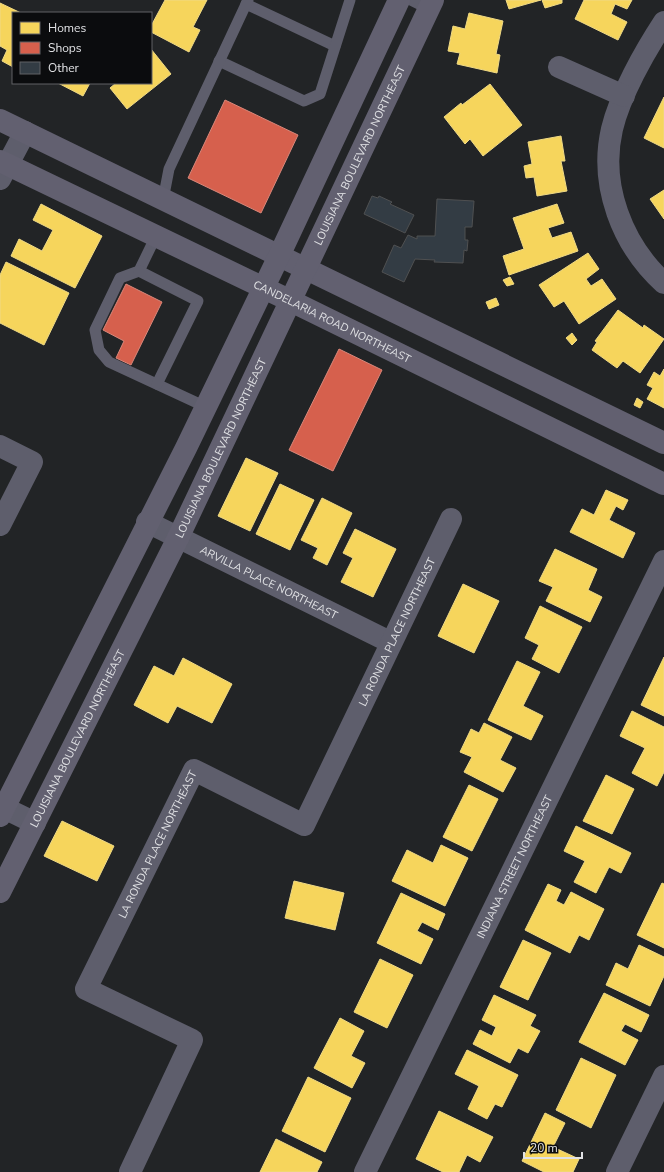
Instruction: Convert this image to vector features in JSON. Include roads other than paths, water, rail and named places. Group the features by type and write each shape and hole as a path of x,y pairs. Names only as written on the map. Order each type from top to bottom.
{"main road":[{"path":"1,810 206,407 264,288 398,0"},
{"name":"LOUISIANA BOULEVARD NORTHEAST","path":"0,892 178,538 306,269 424,3"},
{"path":"0,120 664,443"},
{"name":"CANDELARIA ROAD NORTHEAST","path":"3,168 156,236 664,484"}],"street":[{"path":"664,22 641,62 624,96 612,128 608,162 611,194 621,224 633,246 650,270 664,283"},
{"path":"559,67 624,96"},
{"path":"3,168 25,132"},
{"path":"0,446 32,462 0,525"},
{"name":"LA RONDA PLACE NORTHEAST","path":"130,1172 192,1040 86,989 194,770 304,825 390,642 451,519"},
{"name":"ARVILLA PLACE NORTHEAST","path":"147,522 390,642"},
{"name":"INDIANA STREET NORTHEAST","path":"365,1172 664,561"},
{"path":"1,810 35,823"},
{"path":"617,1172 664,1076"}],"lane":[{"path":"219,61 304,101 320,94 350,0"},
{"path":"163,200 169,169 247,2 335,46"},
{"path":"156,236 139,271 120,278 95,330 99,350 110,362 206,407"},
{"path":"139,271 198,301 157,384"}]}
